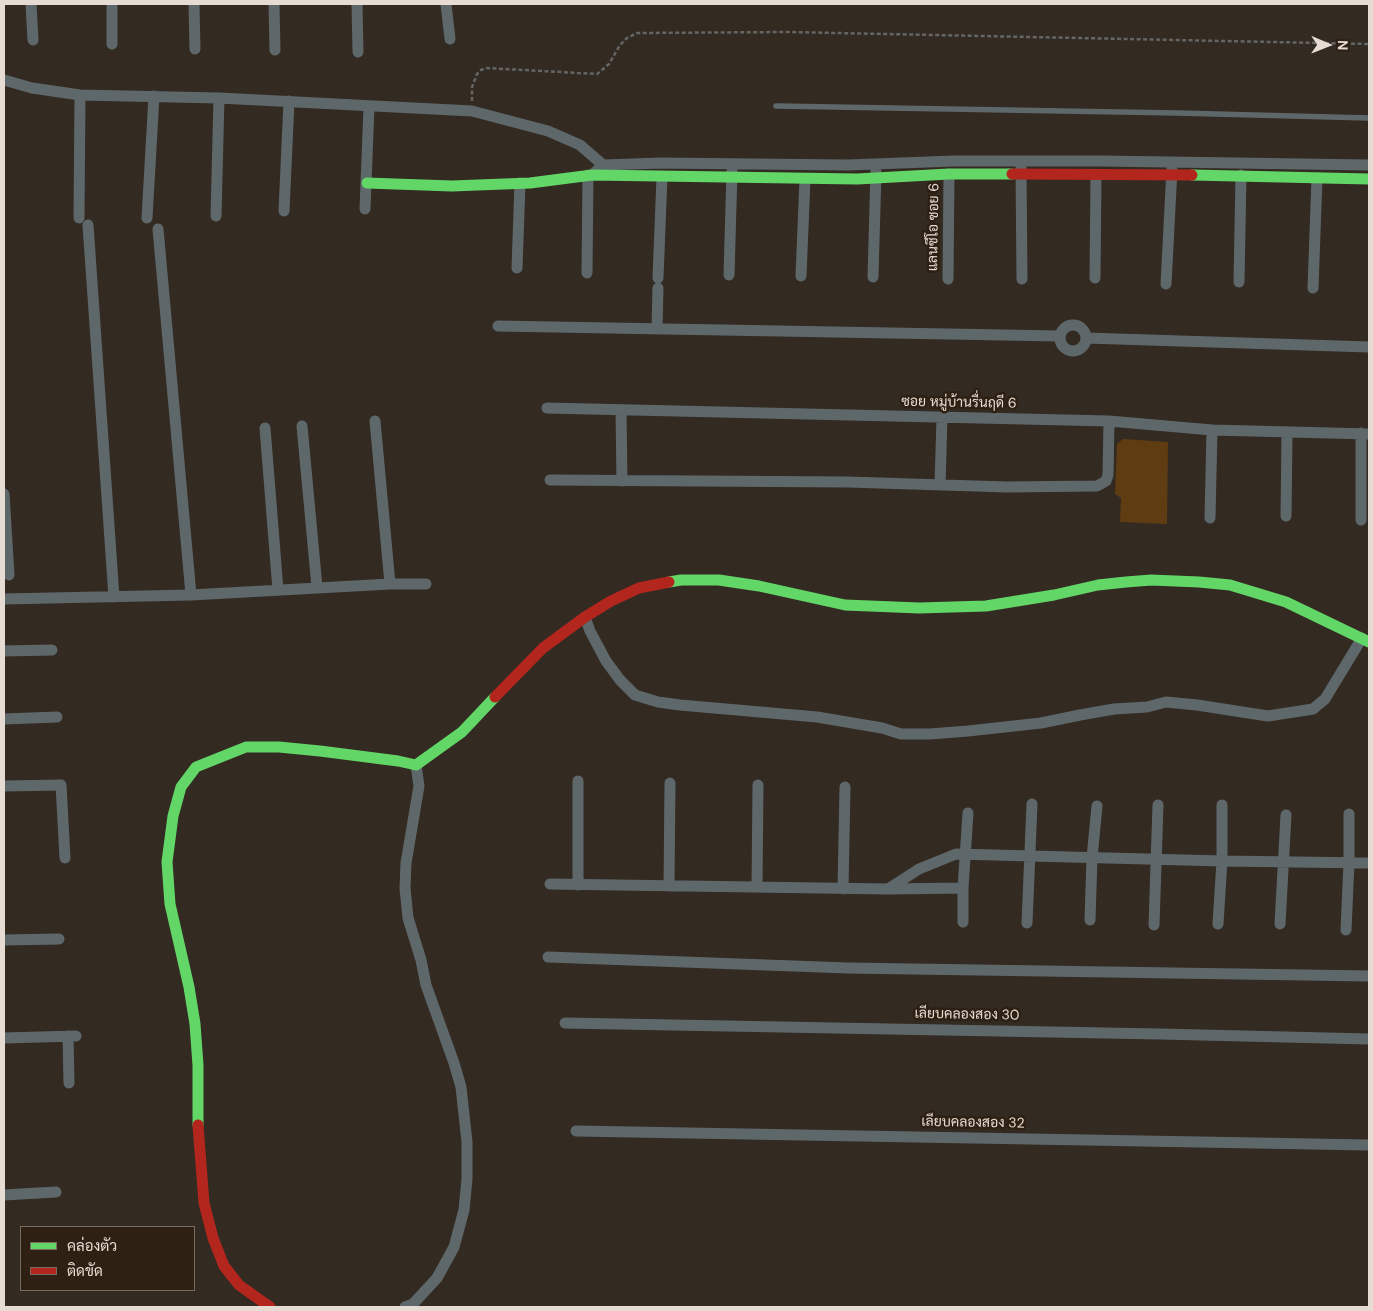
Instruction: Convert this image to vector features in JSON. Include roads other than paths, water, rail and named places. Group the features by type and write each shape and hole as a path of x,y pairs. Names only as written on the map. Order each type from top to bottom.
{"street":[{"path":"31,4 33,40"},
{"path":"112,4 112,44"},
{"path":"194,4 195,49"},
{"path":"274,4 275,50"},
{"path":"357,4 358,52"},
{"path":"446,4 450,39"},
{"path":"4,80 32,88 80,95 219,98 472,111 548,131 580,145 604,171 662,177 805,179 949,174 1241,175 1369,179"},
{"path":"80,95 84,222 114,597"},
{"path":"148,218 154,96"},
{"path":"216,216 219,98"},
{"path":"284,211 288,101"},
{"path":"365,209 368,107"},
{"path":"367,182 452,186 520,183 590,175 604,171 732,163 876,164 1021,161 1173,161 1369,165"},
{"path":"1021,161 1022,279"},
{"path":"1166,284 1173,161"},
{"path":"729,275 732,163"},
{"path":"873,277 876,164"},
{"name":"แลนซีโอ ซอย 6","path":"948,279 949,174"},
{"path":"587,274 590,175"},
{"path":"1095,278 1096,175"},
{"path":"1239,282 1241,175"},
{"path":"657,329 662,177"},
{"path":"1313,288 1317,178"},
{"path":"801,276 805,179"},
{"path":"517,268 520,183"},
{"path":"158,229 192,594"},
{"path":"1077,325 1085,333 1086,338 1082,347 1074,351 1062,345 1060,336 1066,327 1077,325"},
{"path":"498,326 1060,336"},
{"path":"1086,338 1369,347"},
{"name":"ซอย หมู่บ้านรื่นฤดี 6","path":"547,408 1109,421 1212,430 1365,433"},
{"path":"622,411 622,481"},
{"path":"940,485 942,418"},
{"path":"375,421 390,584"},
{"path":"550,480 848,482 1007,487 1097,486 1102,485 1108,475 1109,421"},
{"path":"302,426 317,588"},
{"path":"266,428 278,590"},
{"path":"1210,518 1212,430"},
{"path":"1286,516 1287,432"},
{"path":"1361,520 1365,433"},
{"path":"4,494 9,575"},
{"path":"270,1307 239,1285 224,1266 213,1238 204,1203 197,1117 198,1065 194,1024 189,987 170,904 167,870 173,816 181,787 196,767 246,747 279,747 320,751 416,765 462,732 543,648 585,617 611,600 639,588 680,580 720,580 744,583 845,605 919,608 986,606 1054,595 1098,585 1173,580 1230,585 1263,594 1286,602 1366,640 1325,699 1313,709 1268,716 1197,704 1166,702 1147,707 1114,709 1031,725 968,732 901,734 882,728 816,717 680,705 658,702 635,695 620,680 606,661 585,617"},
{"path":"4,599 114,597 426,584"},
{"path":"4,651 52,650"},
{"path":"4,719 57,717"},
{"path":"405,1307 413,1304 437,1278 454,1247 464,1210 467,1179 467,1142 461,1086 426,985 421,960 408,918 405,888 406,863 419,786 416,765"},
{"path":"578,781 578,885"},
{"path":"669,886 670,783"},
{"path":"4,786 61,785 65,858"},
{"path":"758,785 758,887"},
{"path":"843,889 845,787"},
{"path":"1027,923 1032,804"},
{"path":"1154,925 1158,805"},
{"path":"1218,924 1222,861 1222,805"},
{"path":"1090,920 1096,806"},
{"path":"963,922 963,888 968,813"},
{"path":"1346,930 1349,814"},
{"path":"1280,924 1286,815"},
{"path":"888,889 919,869 956,854 1369,863"},
{"path":"550,884 843,889 963,888"},
{"path":"4,940 59,939"},
{"path":"548,957 848,968 1369,976"},
{"name":"เลียบคลองสอง 30","path":"565,1023 1150,1033 1369,1039"},
{"path":"4,1038 72,1036 69,1083"},
{"name":"เลียบคลองสอง 32","path":"576,1131 1369,1144"},
{"path":"4,1195 56,1192"}],"lane":[{"path":"776,106 1369,118"}]}
